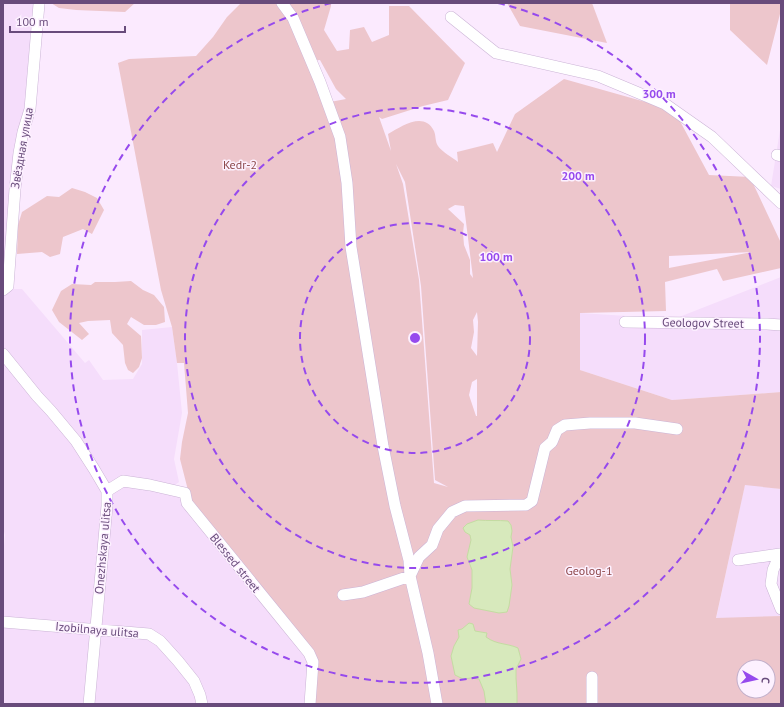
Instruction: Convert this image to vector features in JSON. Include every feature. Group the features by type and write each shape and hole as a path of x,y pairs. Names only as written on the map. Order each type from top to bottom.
{"street":[{"path":"282,3 293,18 320,82 340,137 347,183 352,255 383,446 395,506 409,560 410,576 428,653 437,704"},
{"name":"Звёздная улица","path":"3,290 8,286 15,189 19,153 23,132 30,109 39,4"},
{"path":"452,17 496,53 598,76 665,104 712,137 781,203"},
{"name":"Geologov Street","path":"625,322 767,324 781,326"},
{"name":"Onezhskaya ulitsa","path":"3,354 76,441 107,491 96,630 88,704"},
{"path":"342,595 364,592 410,576 419,557 432,545 438,529 452,512 465,506 526,505 532,501 545,448 552,442 557,430 565,425 590,423 635,423 676,430"},
{"name":"Blessed street","path":"107,491 123,481 150,485 185,493 187,503 309,653 313,662 310,704"},
{"path":"738,560 780,554"},
{"path":"780,554 773,570 771,584 781,609"},
{"name":"Izobilnaya ulitsa","path":"3,622 149,634 160,641 194,681 202,704"},
{"path":"592,677 592,704"}],"shaded area":[{"path":"3,3 35,3 27,109 3,283"},
{"path":"781,124 781,189 771,186"},
{"path":"781,277 781,392 672,400 580,370 580,313 674,319"},
{"path":"10,289 22,289 85,363 89,360 103,380 133,379 142,364 142,330 172,327 182,413 174,459 179,482 175,485 150,482 106,483 3,350 3,293"},
{"path":"3,359 74,442 104,492 94,623 88,627 3,618 3,557 5,535 3,528"},
{"path":"124,484 176,494 306,654 310,662 307,704 204,704 162,639 103,626 99,623 113,493"},
{"path":"745,484 781,489 781,616 716,619"},
{"path":"478,520 508,521 511,525 513,547 510,569 512,585 507,612 499,613 474,608 469,604 472,588 472,570 467,557 471,540 470,535 465,532 463,528 467,524"},
{"path":"469,623 473,624 475,631 487,633 486,637 490,640 518,648 521,659 516,669 517,704 486,704 484,691 479,679 463,679 455,675 451,656 459,637 458,630 462,629"},
{"path":"3,626 89,632 93,637 86,704 3,704"},
{"path":"103,632 148,637 158,643 192,683 199,704 92,704 98,638"}],"green space":[{"path":"51,3 135,3 125,12 59,8"},
{"path":"241,3 331,3 324,30 337,51 349,49 350,30 364,27 372,42 389,35 389,6 409,6 465,63 448,100 382,119 379,117 391,151 388,134 406,124 419,121 430,125 434,131 438,146 458,162 457,152 493,143 497,152 515,114 564,79 674,110 709,175 750,177 781,243 781,268 723,281 717,269 665,282 666,311 580,313 580,370 672,400 781,392 781,489 745,485 716,618 781,616 781,704 440,704 430,652 412,575 411,560 397,505 385,445 353,247 349,183 342,136 330,102 346,99 336,89 320,60 308,61 337,137 345,183 349,248 381,446 393,506 407,560 408,576 426,653 434,704 313,704 315,662 311,650 276,609 191,502 180,459 188,413 184,363 177,363 172,327 161,290 118,63 129,59 196,56 213,37 227,17","holes":["396,164 405,182 421,286 435,480 448,487 434,483 419,280 403,184","455,205 464,206 473,278 470,274 470,260 464,245 464,224 448,209","752,252 669,268 669,256","477,312 478,322 477,356 471,348 474,332 473,320","477,379 477,416 469,395 472,382"]},
{"path":"507,3 592,3 607,43 520,26"},
{"path":"730,3 781,3 781,10 767,65 730,30"},
{"path":"72,188 97,198 104,210 92,234 83,229 63,237 60,254 50,257 42,252 17,254 18,225 22,212 47,196 59,197"},
{"path":"131,281 143,290 154,295 164,307 165,322 156,325 144,325 131,317 127,324 141,336 142,358 139,367 133,373 128,370 125,363 123,345 112,333 110,320 79,323 89,334 82,340 59,322 52,310 61,291 72,284 91,285 95,282"}],"park label":[{"name":"Kedr-2","path":"240,165"},
{"name":"Geolog-1","path":"589,571"}]}
